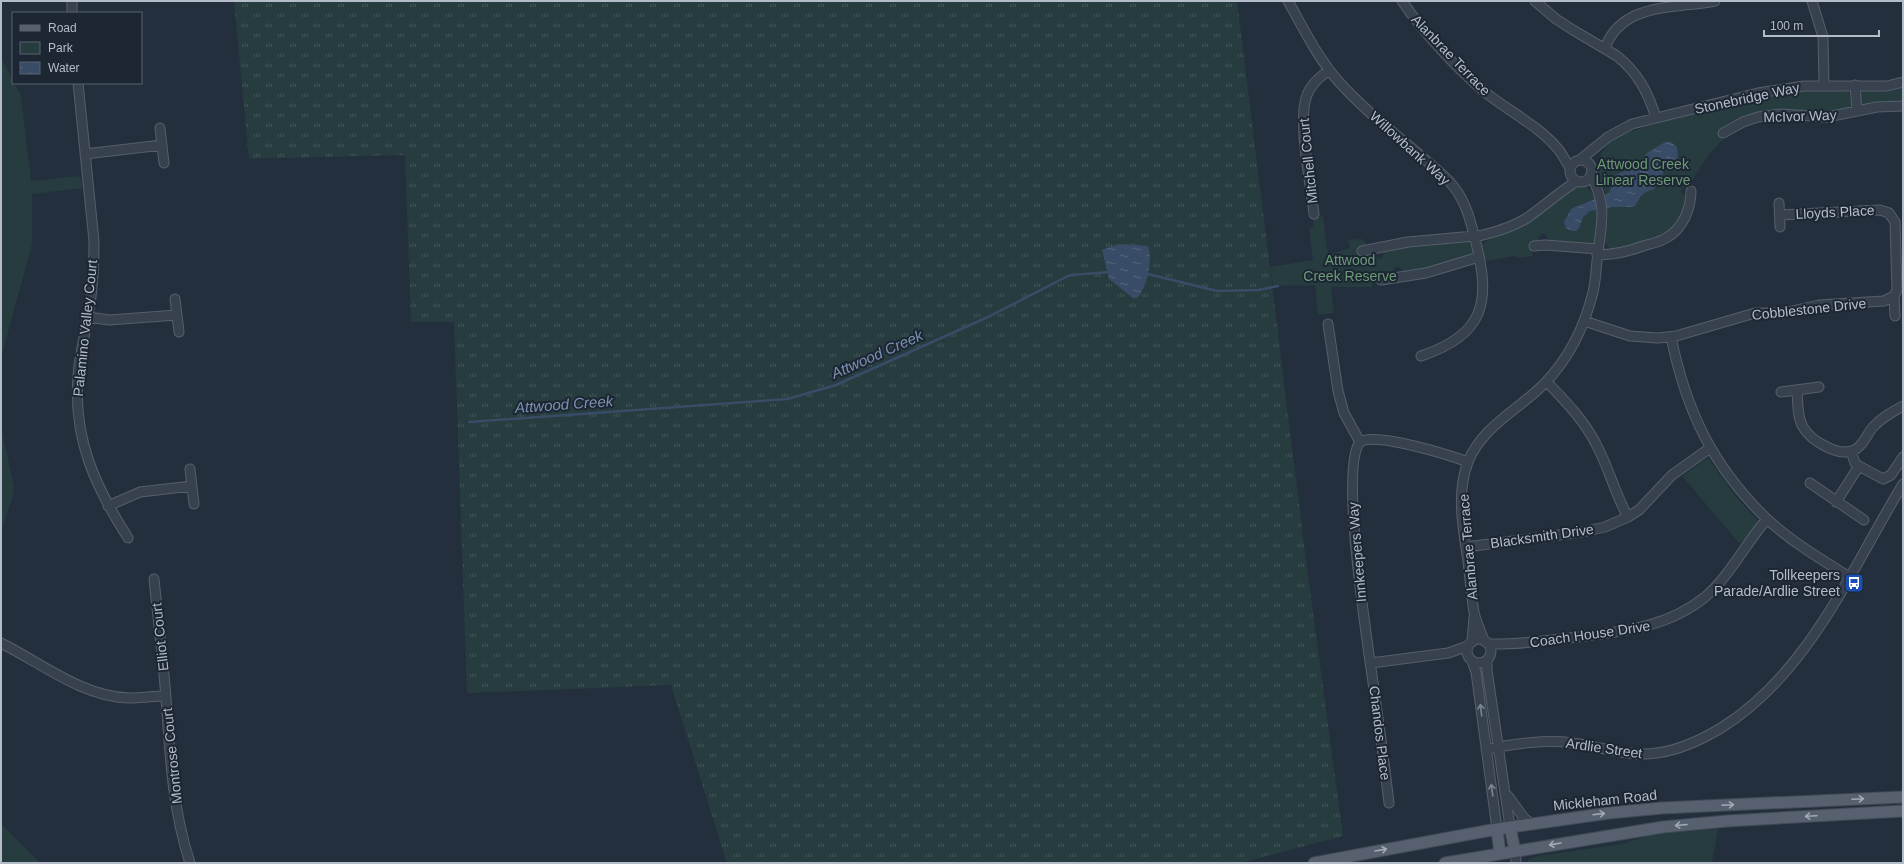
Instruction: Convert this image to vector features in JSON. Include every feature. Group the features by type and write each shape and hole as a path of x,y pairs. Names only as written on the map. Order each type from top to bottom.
{"main road":[{"name":"Mickleham Road","path":"1314,863 1497,829 1609,813 1662,808 1903,796"},
{"path":"1445,863 1501,858 1515,851 1663,827 1726,821 1898,811"},
{"path":"1510,827 1515,851"},
{"path":"1497,829 1501,858"}],"street":[{"path":"72,1 72,12"},
{"name":"Willowbank Way","path":"1288,1 1329,70 1352,96 1453,186 1467,209 1479,257 1484,287 1478,312 1465,332 1448,345 1421,356"},
{"name":"Alanbrae Terrace","path":"1402,1 1416,20 1471,79 1486,93 1547,139 1574,166 1581,181 1598,192"},
{"path":"1535,1 1573,30 1617,56 1635,73 1649,96 1656,118"},
{"path":"1605,48 1612,32 1619,24 1637,14 1715,1"},
{"path":"1812,1 1823,36 1824,85"},
{"name":"Mitchell Court","path":"1314,214 1302,112 1305,99 1311,87 1329,70"},
{"name":"Stonebridge Way","path":"1558,193 1574,166 1618,130 1656,118 1776,89 1824,85 1887,86 1903,82"},
{"name":"Palamino Valley Court","path":"78,84 94,240 93,287 82,342 78,376 77,407 83,443 91,471 108,506 128,538"},
{"name":"McIvor Way","path":"1855,85 1857,111"},
{"name":"McIvor Way","path":"1723,133 1743,122 1758,117 1781,114 1827,116 1877,108 1903,106"},
{"path":"160,128 164,163"},
{"path":"85,154 162,145"},
{"name":"Stonebridge Way","path":"1591,171 1599,146"},
{"name":"Alanbrae Terrace","path":"1470,658 1470,644 1474,613 1461,496 1468,462 1482,438 1494,425 1524,403 1547,382 1564,360 1584,321 1593,292 1603,220 1602,206 1588,162 1574,166"},
{"path":"1581,181 1591,171"},
{"name":"Stonebridge Way","path":"1362,251 1401,243 1474,237 1498,231 1526,218 1558,193 1581,181"},
{"path":"1534,246 1545,244 1622,254 1666,238 1676,231 1691,203 1691,191"},
{"name":"Lloyds Place","path":"1779,204 1780,227"},
{"name":"Lloyds Place","path":"1780,215 1880,210 1889,213 1895,222 1897,290 1894,296"},
{"path":"1381,280 1426,273 1479,257"},
{"path":"1894,296 1895,316"},
{"name":"Cobblestone Drive","path":"1584,321 1630,336 1644,338 1671,337 1755,312 1784,313 1819,305 1884,302 1894,296"},
{"path":"175,299 179,332"},
{"path":"88,317 109,320 177,314"},
{"path":"1328,324 1339,396 1344,413 1360,442 1371,440 1418,447 1468,462"},
{"path":"1671,337 1678,370 1685,392 1710,448 1742,493 1767,519 1808,551 1850,578"},
{"path":"1547,382 1577,414 1588,430 1604,462 1618,500 1628,518"},
{"path":"1781,392 1797,391 1820,386"},
{"path":"1797,391 1801,422 1809,435 1834,451 1851,451 1861,444 1872,428 1880,420 1903,406"},
{"name":"Innkeepers Way","path":"1360,442 1355,452 1353,509 1361,607 1371,662"},
{"name":"Blacksmith Drive","path":"1466,547 1582,532 1605,527 1628,518 1648,501 1672,475 1684,465 1710,448"},
{"path":"1851,451 1856,463 1859,466 1881,479 1885,479 1903,458"},
{"path":"1836,502 1859,466"},
{"path":"190,469 194,504"},
{"path":"1810,483 1864,520"},
{"name":"Ardlie Street","path":"1486,749 1557,742 1573,743 1623,753 1645,754 1670,751 1700,739 1728,723 1750,707 1783,676 1805,648 1850,578 1903,484"},
{"path":"108,506 140,492 192,486"},
{"name":"Coach House Drive","path":"1488,649 1636,629 1672,618 1689,609 1720,583 1752,537 1767,519"},
{"name":"Elliot Court","path":"154,579 166,696"},
{"name":"Alanbrae Terrace","path":"1474,613 1488,649 1487,670 1510,827"},
{"path":"1371,662 1448,653 1478,640 1488,649 1480,663 1470,658 1448,653"},
{"path":"1,643 28,656 80,687 103,694 128,698 166,696"},
{"path":"1470,658 1476,672 1497,829"},
{"name":"Chandos Place","path":"1371,662 1389,803"},
{"name":"Montrose Court","path":"166,696 171,779 184,842 190,863"},
{"path":"1506,792 1524,818 1531,824"},
{"path":"1898,811 1903,818"},
{"path":"1515,851 1516,863"}],"green space":[{"path":"234,1 1237,1 1306,561 1343,836 1240,863 727,863 671,685 467,693 454,322 411,322 405,155 249,159"},
{"path":"1,58 12,79 12,84 15,84 21,96 31,181 80,176 83,188 32,194 32,244 1,358"},
{"path":"1903,88 1903,103 1866,106 1861,103 1859,96 1863,91 1892,91"},
{"name":"Attwood Creek Linear Reserve","path":"1800,90 1846,91 1849,93 1851,104 1850,108 1829,113 1759,113 1734,120 1716,131 1723,140 1713,149 1689,187 1683,187 1681,192 1688,198 1688,203 1675,225 1663,234 1648,241 1622,248 1609,248 1605,242 1608,218 1607,198 1599,177 1598,166 1601,154 1609,143 1622,134 1662,122 1739,102"},
{"path":"1583,185 1595,196 1597,204 1598,220 1594,245 1553,243 1549,241 1545,234 1541,234 1538,241 1532,244 1532,256 1519,258 1514,256 1485,261 1482,245 1485,242 1536,217 1568,191"},
{"name":"Attwood Creek Reserve","path":"1323,216 1328,255 1350,248 1348,240 1362,239 1367,244 1363,250 1376,255 1378,259 1382,258 1384,251 1388,248 1472,240 1475,254 1446,266 1404,273 1399,267 1395,267 1391,274 1380,275 1372,280 1372,287 1331,287 1334,313 1318,315 1315,285 1273,286 1270,267 1313,260 1309,228 1314,227 1313,219"},
{"path":"1,428 14,486 13,496 1,531"},
{"path":"1708,458 1736,497 1759,522 1740,544 1682,476"},
{"path":"1,824 40,863 1,863"},
{"path":"1718,829 1712,863 1526,863 1529,859 1539,856 1622,844 1660,832"}],"water":[{"path":"1665,142 1671,142 1677,147 1678,158 1664,168 1662,177 1654,189 1641,196 1634,207 1613,207 1590,211 1583,217 1579,228 1576,231 1571,231 1566,228 1564,222 1571,209 1609,193 1612,185 1610,179 1638,165 1647,153"},
{"path":"1119,244 1148,246 1150,258 1148,273 1144,288 1137,298 1133,298 1109,279 1102,250"}],"waterway":[{"name":"Attwood Creek","path":"469,422 787,399 836,385 988,317 1070,275 1111,272"},
{"name":"Attwood Creek","path":"1144,273 1217,291 1258,290 1278,286"}],"place":[{"name":"Tollkeepers Parade/Ardlie Street","path":"1854,583"}]}
